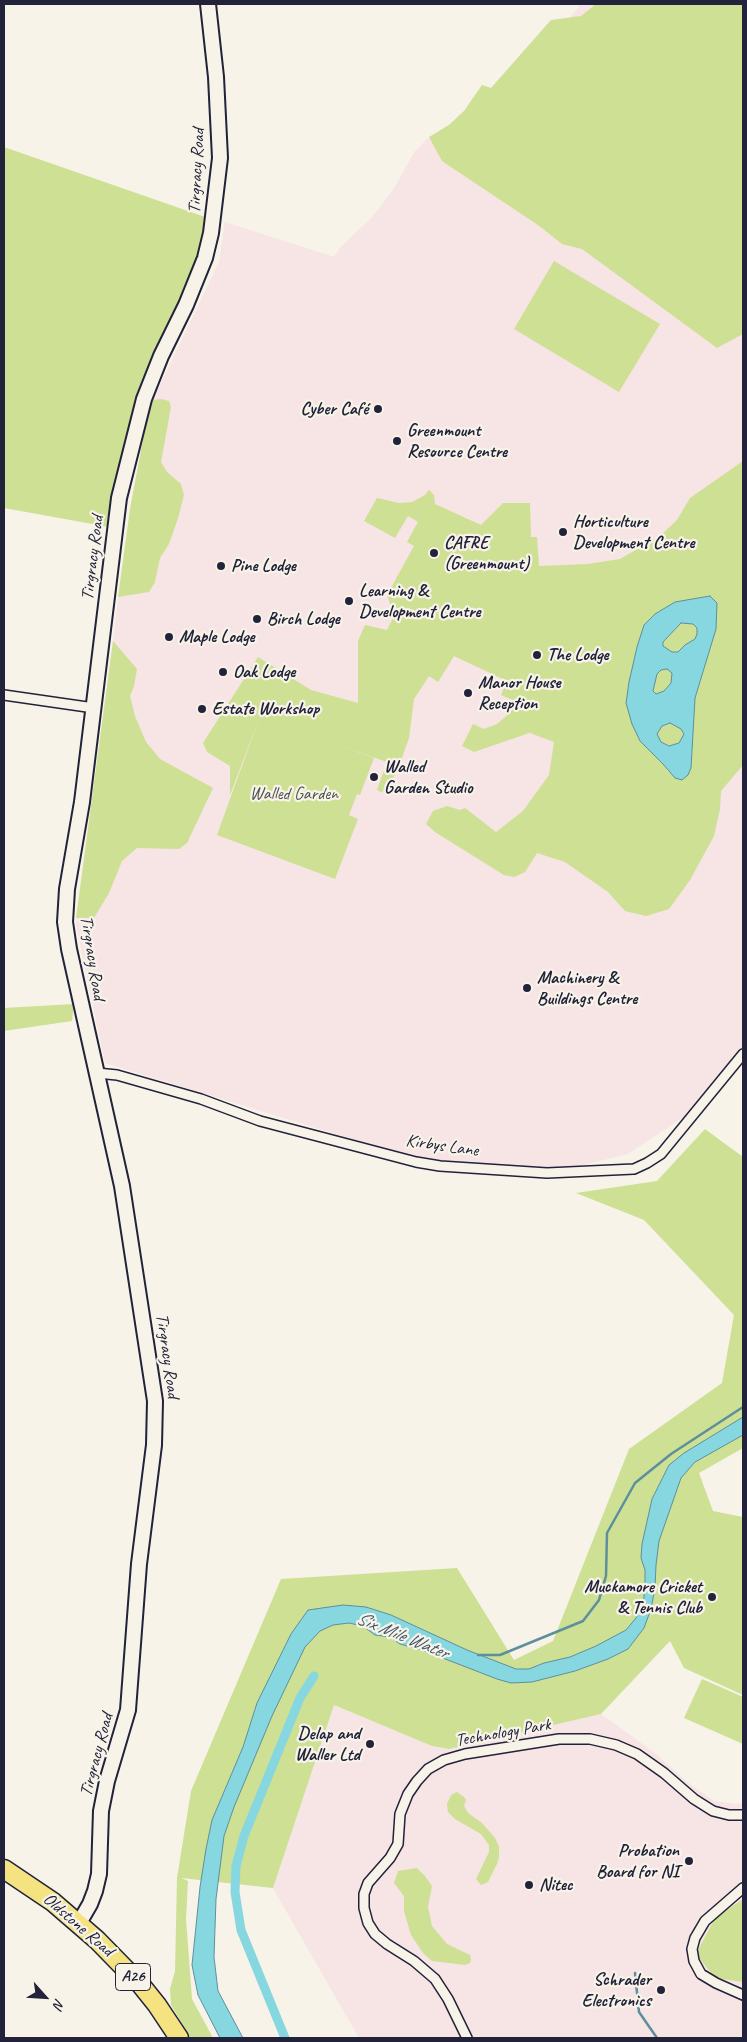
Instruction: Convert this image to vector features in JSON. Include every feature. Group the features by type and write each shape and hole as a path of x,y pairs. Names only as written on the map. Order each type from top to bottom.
{"highway":[{"name":"Oldstone Road","path":"4,1869 53,1902 79,1923 141,1985 179,2038"}],"street":[{"name":"Tirgracy Road","path":"79,1923 90,1904 99,1874 101,1811 107,1781 128,1710 138,1564 148,1500 156,1422 152,1375 125,1203 69,949 66,922 66,888 79,826 120,498 138,419 151,381 186,305 205,258 212,233 220,158 216,77 208,4"},
{"path":"4,695 94,708"},
{"name":"Kirbys Lane","path":"97,1074 117,1075 202,1099 268,1123 416,1162 440,1166 547,1173 634,1169 647,1164 661,1154 743,1054"},
{"name":"Technology Park","path":"467,2038 448,1999 435,1979 414,1961 375,1934 368,1923 364,1908 364,1894 368,1882 390,1858 398,1844 400,1814 408,1794 428,1769 444,1760 465,1754 559,1739 590,1739 616,1745 638,1754 664,1772 704,1807 729,1815 743,1815"},
{"path":"743,1888 705,1921 695,1938 692,1949 694,1961 701,1974 743,1995"}],"shaded area":[{"name":"CAFRE (Greenmount)","path":"581,4 743,4 743,1046 685,1116 628,1154 575,1167 540,1168 420,1160 105,1063 76,925 130,509 149,408 219,262 225,222 334,257 340,248 373,216 393,190 415,151 429,137 449,125 464,111 482,85 491,88 551,20 570,18"},
{"path":"334,1705 432,1746 449,1749 601,1714 655,1753 686,1781 714,1801 743,1803 743,2038 359,2038 273,1888"}],"green space":[{"path":"596,4 743,4 743,334 717,348 582,249 562,244 538,225 442,161 429,137 449,125 464,111 482,85 491,88 551,20 581,16"},
{"path":"4,147 208,218 203,251 142,386 128,433 109,527 4,508"},
{"path":"554,261 660,324 619,392 514,329"},
{"path":"153,400 169,401 171,407 161,462 167,472 181,484 184,495 169,544 160,558 155,582 149,592 118,597 130,509 149,408"},
{"name":"Walled Garden","path":"743,461 743,765 721,791 720,809 714,836 690,880 669,909 646,916 625,911 608,892 565,862 537,853 525,872 514,877 504,875 435,832 426,824 433,811 447,806 460,810 465,808 496,832 523,811 549,775 554,742 530,733 535,731 474,752 462,746 473,724 484,729 497,724 511,712 515,701 501,695 507,681 454,656 438,682 429,676 414,699 409,738 397,772 384,791 377,790 387,762 335,744 374,758 360,795 357,794 349,815 358,819 335,879 217,835 260,716 230,795 230,766 207,752 203,743 258,657 311,690 358,703 358,641 365,625 387,630 394,616 387,595 414,546 407,542 418,522 408,516 395,538 364,521 377,498 399,503 412,502 425,495 429,490 434,495 435,504 481,525 503,503 530,503 531,537 537,537 539,566 588,564 620,559 660,536 677,520 690,498","holes":["710,596 705,666 695,698 692,725 668,772 629,682 693,600"]},
{"path":"681,623 693,624 697,628 697,634 695,639 678,652 672,652 663,646 663,642"},
{"path":"113,641 137,669 130,696 135,716 146,742 160,759 213,788 187,843 179,849 137,848 122,861 109,893 94,918 76,918"},
{"path":"667,669 672,673 671,683 664,691 657,694 653,692 657,674 661,670"},
{"path":"670,723 681,729 684,734 679,743 669,746 661,742 656,734 662,726"},
{"path":"74,1004 72,1021 4,1031 4,1008"},
{"path":"705,1129 743,1157 743,1448 699,1473 713,1511 743,1517 743,1695 684,1668 670,1641 601,1714 449,1749 432,1746 334,1705 273,1888 181,1878 188,1881 186,1919 192,1999 213,2038 191,2038 171,2005 170,1989 175,1971 177,1878 191,1791 281,1579 457,1568 514,1660 553,1641 629,1449 722,1383 734,1315 644,1220 576,1193 657,1181"},
{"path":"702,1679 743,1697 743,1744 684,1718"},
{"path":"457,1792 466,1800 464,1806 468,1813 482,1823 495,1838 499,1847 497,1864 488,1882 481,1885 476,1879 489,1852 489,1845 481,1834 455,1819 448,1812 447,1804 451,1795"},
{"path":"417,1868 432,1886 428,1907 432,1926 447,1944 470,1955 470,1963 465,1965 432,1961 423,1953 411,1935 404,1911 404,1896 394,1883 398,1871"},
{"path":"743,1899 743,1982 715,1978 696,1954 715,1918"}],"water":[{"path":"710,596 717,603 716,629 695,698 691,768 688,775 682,780 675,778 640,741 632,724 626,703 637,647 644,625 655,614 675,602","holes":["681,623 693,624 697,628 697,634 695,639 678,652 672,652 663,646 663,642","667,669 672,673 671,683 664,691 656,694 653,691 657,674 661,670","670,723 681,729 684,734 679,743 669,746 661,742 657,734 662,726"]},
{"name":"Six Mile Water","path":"743,1417 743,1435 695,1462 681,1478 659,1541 655,1588 651,1609 644,1628 628,1649 608,1659 575,1671 532,1682 511,1683 422,1650 400,1644 390,1637 375,1635 363,1626 349,1623 333,1625 320,1631 305,1647 272,1716 224,1836 216,1899 214,1957 218,1991 243,2038 220,2038 198,1995 192,1965 206,1849 212,1820 243,1747 257,1703 291,1634 308,1610 343,1605 366,1607 391,1615 467,1650 516,1669 529,1669 544,1663 570,1657 596,1646 626,1630 636,1618 643,1604 645,1570 641,1558 642,1544 652,1499 669,1465 684,1453"}],"waterway":[{"path":"478,1655 500,1655 583,1621 599,1600 606,1576 607,1533 635,1483 671,1454 743,1407"},
{"path":"285,2038 241,1930 235,1892 236,1866 244,1836 300,1698 314,1676"},
{"path":"635,1973 639,2012 657,2038"}],"place":[{"name":"Cyber Café","path":"378,409"},
{"name":"Greenmount Resource Centre","path":"397,441"},
{"name":"Horticulture Development Centre","path":"563,532"},
{"name":"CAFRE (Greenmount)","path":"434,553"},
{"name":"Pine Lodge","path":"221,566"},
{"name":"Learning & Development Centre","path":"349,601"},
{"name":"Birch Lodge","path":"257,619"},
{"name":"Maple Lodge","path":"169,637"},
{"name":"The Lodge","path":"537,655"},
{"name":"Oak Lodge","path":"223,672"},
{"name":"Manor House Reception","path":"468,693"},
{"name":"Estate Workshop","path":"202,709"},
{"name":"Walled Garden Studio","path":"374,777"},
{"name":"Machinery & Buildings Centre","path":"527,988"},
{"name":"Muckamore Cricket & Tennis Club","path":"712,1597"},
{"name":"Delap and Waller Ltd","path":"370,1744"},
{"name":"Probation Board for NI","path":"689,1861"},
{"name":"Nitec","path":"529,1885"},
{"name":"Schrader Electronics","path":"661,1990"}]}
